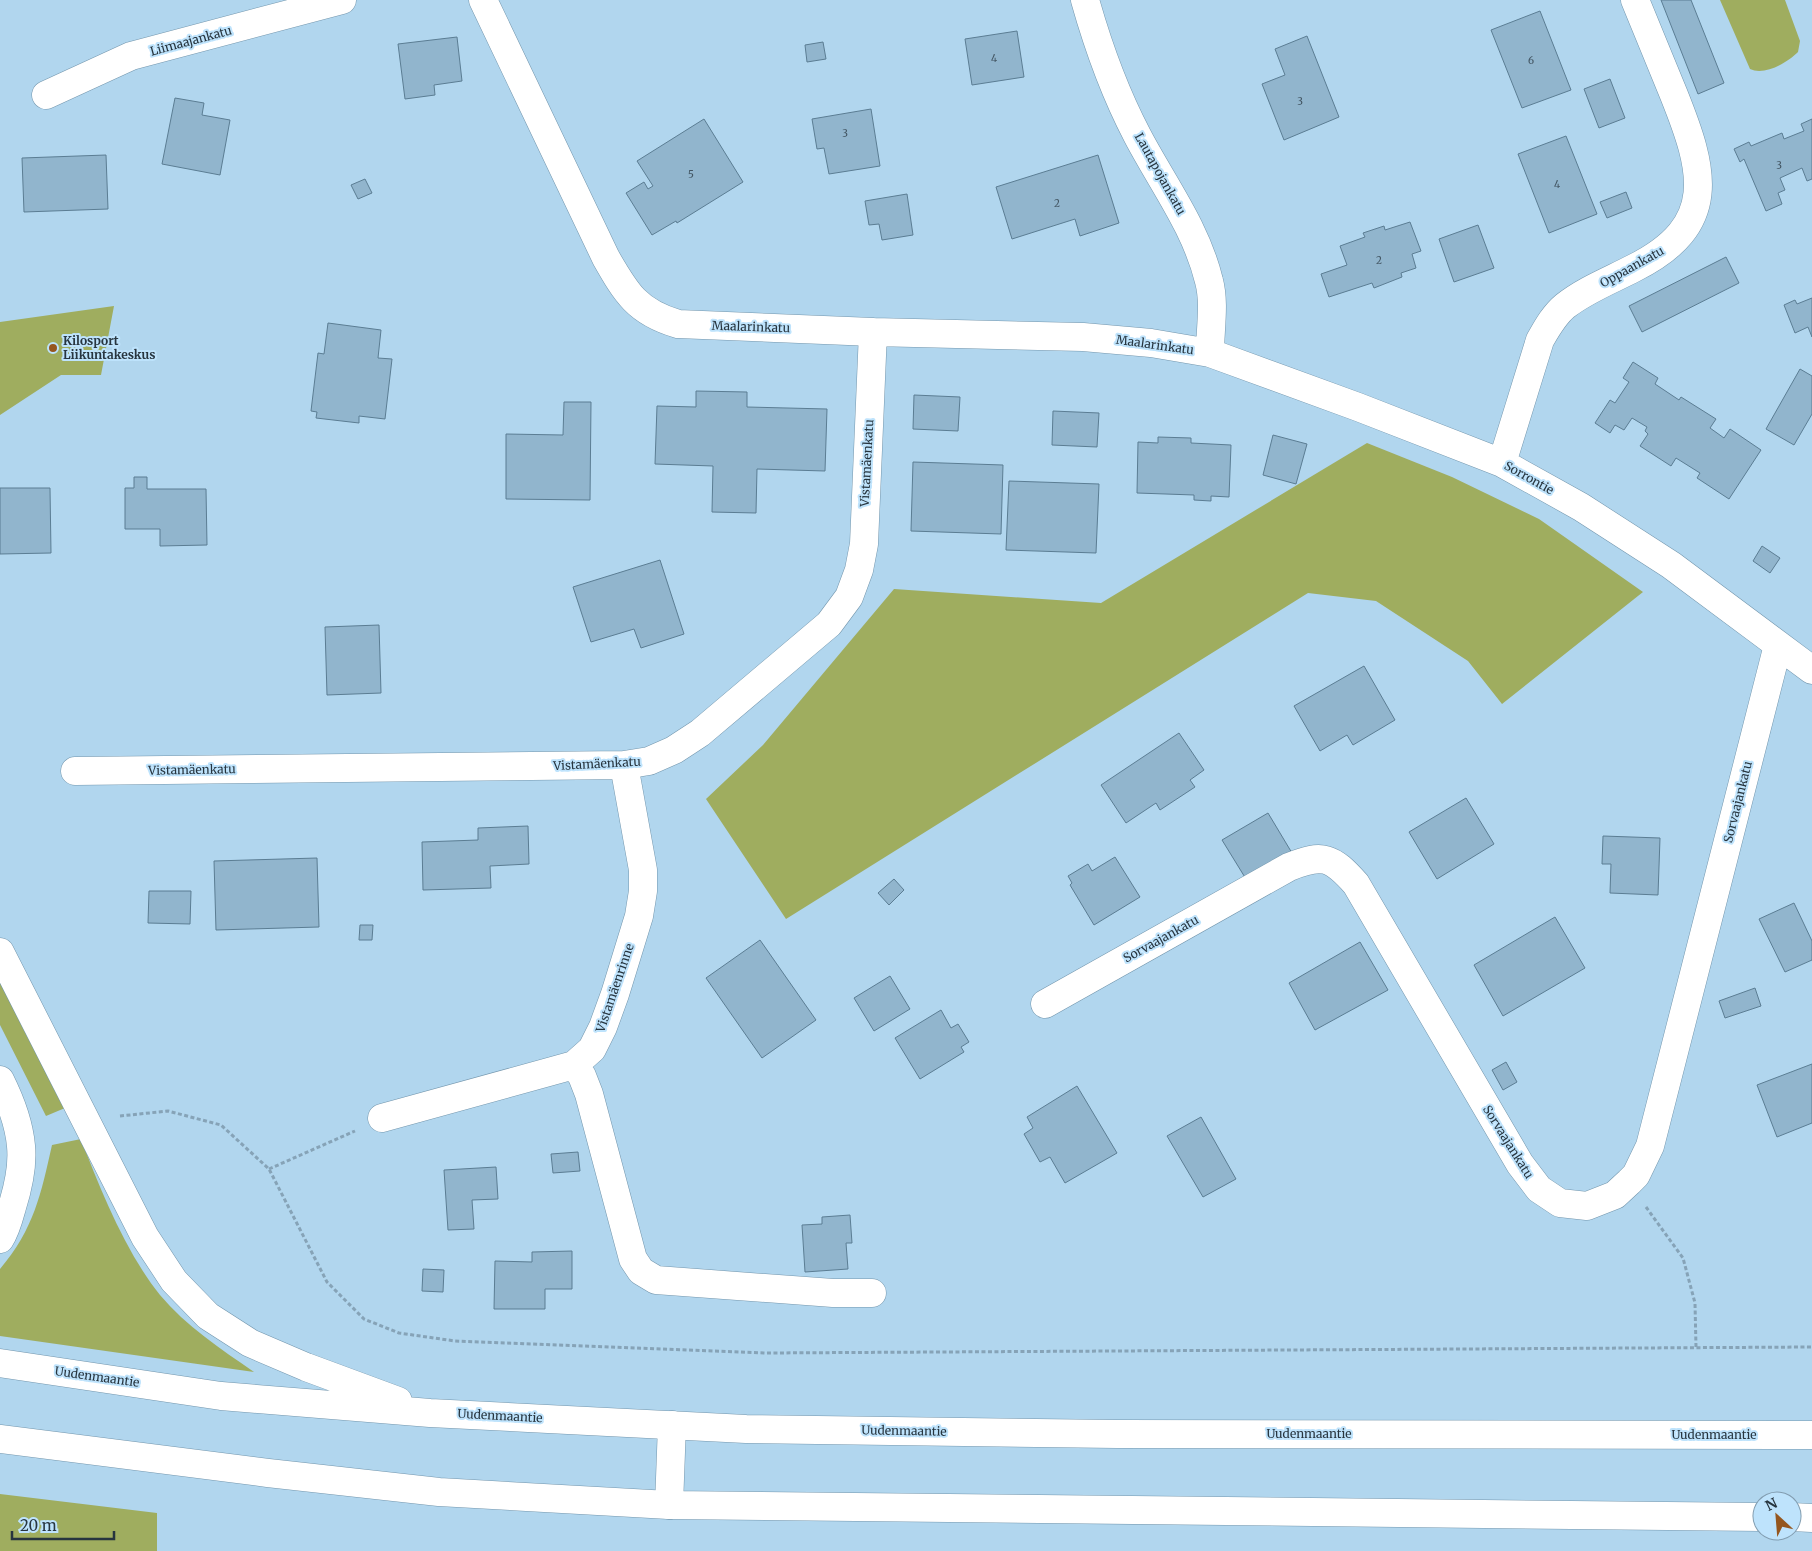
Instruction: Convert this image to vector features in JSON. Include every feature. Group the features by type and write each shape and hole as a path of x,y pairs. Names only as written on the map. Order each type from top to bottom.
{"street":[{"name":"Liimaajankatu","path":"46,94 131,56 342,0"},
{"name":"Maalarinkatu","path":"483,0 606,258 618,280 640,307 650,314 678,324 873,332 1084,337 1151,343 1210,353"},
{"name":"Lautapojankatu","path":"1085,0 1122,104 1137,135 1188,225 1200,252 1210,283 1210,353"},
{"name":"Oppaankatu","path":"1502,463 1540,340 1550,323 1564,307 1580,295 1651,260 1668,247 1682,232 1692,214 1699,194 1695,152 1688,129 1635,0"},
{"name":"Vistamäenkatu","path":"76,771 624,765 650,761 674,750 700,733 829,624 849,597 859,570 864,544 873,332"},
{"name":"Sorrontie","path":"1210,353 1358,407 1502,463 1581,507 1671,565 1812,670"},
{"name":"Sorvaajankatu","path":"1045,1004 1289,867 1310,858 1330,860 1345,871 1356,884 1520,1164 1539,1188 1560,1204 1587,1206 1615,1195 1636,1175 1650,1146 1778,645"},
{"name":"Vistamäenrinne","path":"382,1118 574,1065 592,1049 603,1027 615,994 639,916 643,891 643,870 624,765"},
{"path":"0,952 145,1237 174,1281 208,1316 250,1343 306,1367 430,1413"},
{"path":"574,1065 582,1076 589,1094 633,1259 641,1271 656,1280 833,1293 872,1293"},
{"path":"0,1080 11,1103 21,1146 20,1173 16,1192 4,1233 0,1240"},
{"name":"Uudenmaantie","path":"0,1363 221,1396 430,1413 746,1429 1116,1434 1812,1435"},
{"path":"669,1505 672,1425"},
{"path":"0,1438 268,1473 439,1492 669,1505 1752,1517"}],"path":[{"path":"116,1117 168,1111 221,1125 269,1169 327,1282 364,1319 399,1333 454,1341 764,1353 1812,1347"},
{"path":"269,1169 382,1118"},
{"path":"1629,1182 1683,1258 1695,1303 1696,1347"}],"green space":[{"path":"1720,0 1785,0 1800,41 1798,52 1776,67 1762,71 1750,69"},
{"name":"Kilosport Liikuntakeskus","path":"114,306 101,375 61,375 0,415 0,322"},
{"path":"1367,443 1452,477 1539,519 1643,592 1502,704 1468,661 1376,601 1308,593 786,919 706,799 763,745 894,589 1101,603"},
{"path":"0,976 65,1108 46,1116 0,1025"},
{"path":"81,1139 105,1199 125,1240 160,1295 192,1327 254,1372 0,1336 0,1269 21,1240 35,1210 52,1145"},
{"path":"0,1494 157,1513 157,1551 0,1551"}],"building":[{"path":"1661,0 1691,0 1724,83 1698,94"},
{"path":"1540,11 1571,90 1522,108 1491,30"},
{"path":"1017,31 1024,77 972,85 965,39"},
{"path":"1307,36 1339,117 1284,140 1262,84 1285,75 1275,49"},
{"path":"457,37 462,81 434,85 435,95 405,99 398,44"},
{"path":"823,42 826,59 807,62 805,45"},
{"path":"1610,79 1625,118 1599,128 1584,89"},
{"path":"175,98 204,103 202,115 230,120 220,175 162,164"},
{"path":"871,109 880,166 829,174 824,148 817,149 812,119"},
{"path":"704,119 743,182 677,223 676,221 652,235 626,193 644,182 648,189 653,186 637,161"},
{"path":"1812,119 1812,179 1807,181 1802,168 1780,178 1785,190 1778,193 1782,204 1766,211 1744,159 1740,162 1734,149 1749,142 1751,146 1782,133 1784,139 1804,131 1801,124"},
{"path":"1566,136 1597,214 1549,233 1518,154"},
{"path":"106,155 108,209 24,212 22,158"},
{"path":"1098,155 1119,223 1080,236 1075,219 1012,239 996,187"},
{"path":"365,179 372,193 358,199 351,185"},
{"path":"1626,192 1632,208 1607,218 1600,202"},
{"path":"907,194 913,235 882,240 879,224 869,225 865,201"},
{"path":"1410,222 1421,251 1412,254 1416,268 1401,273 1402,277 1374,288 1372,283 1329,297 1321,274 1347,265 1340,246 1365,237 1363,233 1384,226 1385,230"},
{"path":"1478,225 1494,268 1454,282 1439,239"},
{"path":"1726,257 1739,283 1642,332 1629,306"},
{"path":"1812,298 1812,337 1808,327 1795,333 1784,305 1795,300 1797,304"},
{"path":"328,323 381,330 378,358 392,359 385,419 359,416 359,423 316,418 317,412 311,411 318,353 324,354"},
{"path":"1633,362 1658,378 1655,384 1679,400 1681,397 1716,419 1710,428 1724,438 1730,429 1761,450 1729,499 1697,478 1700,473 1676,458 1671,466 1640,446 1648,434 1645,431 1647,427 1632,418 1624,430 1615,425 1610,433 1595,423 1610,400 1615,403 1629,382 1623,378"},
{"path":"1800,369 1812,376 1812,414 1794,445 1766,429"},
{"path":"696,391 747,392 747,407 827,409 825,471 757,469 756,513 712,512 713,466 655,464 657,406 696,407"},
{"path":"914,395 960,397 958,431 913,429"},
{"path":"564,402 591,402 590,500 506,499 506,434 563,435"},
{"path":"1053,411 1099,413 1097,447 1052,445"},
{"path":"1273,435 1307,444 1296,484 1263,475"},
{"path":"1158,437 1191,438 1191,443 1231,445 1229,497 1211,496 1211,501 1194,500 1194,495 1137,493 1138,442 1158,443"},
{"path":"913,462 1003,465 1001,534 911,531"},
{"path":"134,477 147,477 147,489 206,489 207,545 160,546 160,529 125,529 125,488 134,488"},
{"path":"1009,481 1099,484 1096,553 1006,550"},
{"path":"0,488 50,488 51,553 0,554"},
{"path":"1762,546 1780,558 1770,573 1753,561"},
{"path":"660,560 684,634 641,648 634,629 591,642 573,587"},
{"path":"379,625 381,693 327,695 325,627"},
{"path":"1364,666 1395,720 1353,745 1347,735 1320,751 1294,706"},
{"path":"1179,733 1204,770 1190,780 1195,787 1160,810 1156,803 1126,823 1101,785"},
{"path":"1466,798 1494,844 1437,879 1409,832"},
{"path":"1268,813 1292,853 1246,879 1222,840"},
{"path":"528,826 529,864 490,866 491,888 423,890 422,842 478,840 478,828"},
{"path":"1603,836 1660,838 1658,895 1610,893 1611,864 1602,864"},
{"path":"1115,857 1140,897 1094,925 1070,885 1072,883 1068,876 1088,864 1092,871"},
{"path":"317,858 319,927 216,930 214,861"},
{"path":"894,879 904,890 889,905 878,893"},
{"path":"149,891 191,891 190,924 148,923"},
{"path":"1794,903 1812,941 1812,960 1785,972 1759,919"},
{"path":"1555,917 1585,968 1503,1016 1474,965"},
{"path":"360,925 373,925 372,940 359,940"},
{"path":"760,940 816,1020 762,1058 706,978"},
{"path":"1360,942 1388,990 1315,1030 1289,983"},
{"path":"890,976 910,1009 874,1031 854,998"},
{"path":"1755,988 1761,1006 1725,1018 1719,1001"},
{"path":"941,1010 951,1028 958,1024 969,1042 961,1047 964,1052 920,1079 895,1038"},
{"path":"1506,1062 1517,1082 1503,1090 1492,1070"},
{"path":"1812,1064 1812,1123 1777,1137 1757,1085"},
{"path":"1077,1086 1117,1153 1065,1183 1050,1157 1040,1162 1024,1134 1033,1128 1027,1117"},
{"path":"1201,1117 1236,1179 1203,1197 1167,1136"},
{"path":"578,1152 580,1171 553,1173 551,1154"},
{"path":"496,1167 498,1199 472,1200 474,1229 448,1230 444,1170"},
{"path":"850,1215 852,1243 846,1243 848,1269 805,1272 802,1225 822,1224 822,1217"},
{"path":"572,1251 572,1289 545,1289 545,1309 494,1309 495,1261 532,1262 532,1252"},
{"path":"423,1269 444,1270 443,1292 422,1291"}],"place":[{"name":"Kilosport Liikuntakeskus","path":"53,348"}]}
